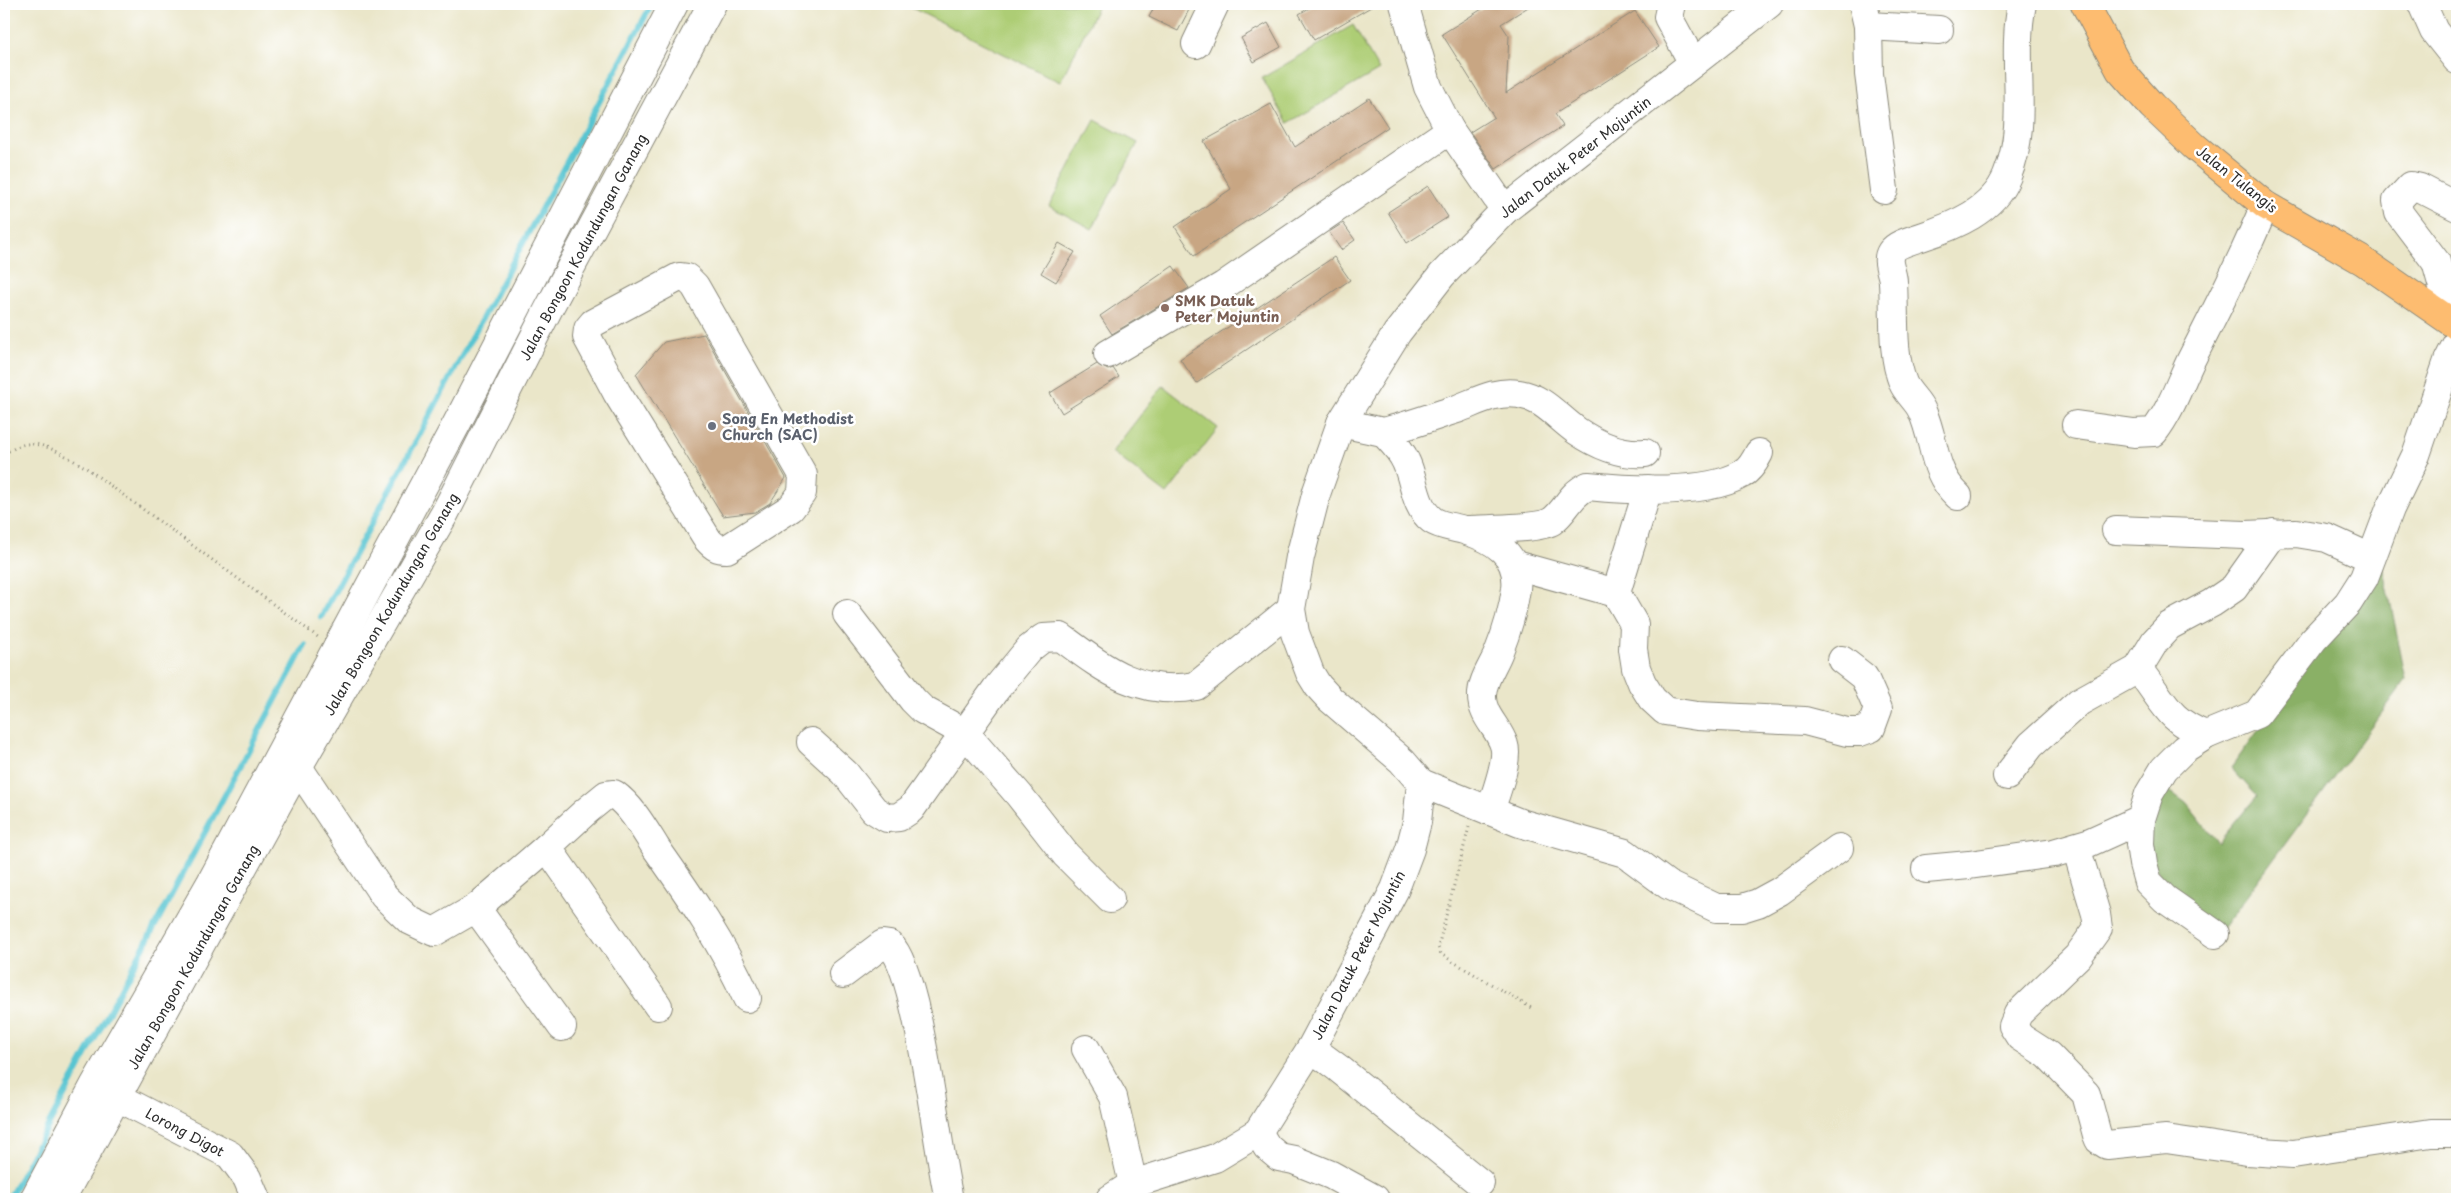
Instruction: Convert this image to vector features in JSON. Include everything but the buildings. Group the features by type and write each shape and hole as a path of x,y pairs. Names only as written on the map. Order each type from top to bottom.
{"main road":[{"name":"Jalan Tulangis","path":"2085,4 2120,70 2152,106 2194,146 2265,205 2363,261 2456,330"}],"street":[{"path":"34,1199 106,1091 145,1020 210,884 551,245 674,4"},
{"name":"Jalan Bongoon Kodundungan Ganang","path":"145,1020 298,767 445,513 548,310 712,4"},
{"path":"1196,44 1216,4"},
{"path":"1404,4 1428,87 1450,130 1505,210"},
{"path":"1671,4 1668,17 1693,63"},
{"name":"Jalan Datuk Peter Mojuntin","path":"1110,1199 1133,1184 1215,1158 1268,1145 1323,1058 1395,889 1410,849 1429,786 1330,699 1318,686 1303,656 1291,609 1310,518 1341,423 1397,333 1442,275 1505,210 1769,4"},
{"path":"1958,496 1942,478 1934,457 1922,410 1903,385 1896,356 1893,278 1888,259 1891,252 1906,242 1955,225 1976,213 1998,193 2008,176 2019,122 2016,48 2022,4"},
{"path":"2422,4 2434,31 2457,60"},
{"path":"1884,190 1869,74 1866,15 1939,30"},
{"path":"1108,354 1223,286 1450,130"},
{"path":"2215,934 2165,899 2148,882 2140,844 2141,819 2149,794 2164,768 2184,749 2206,735 2257,714 2313,640 2348,603 2364,578 2390,509 2416,455 2448,361 2456,330 2436,262 2399,213 2397,201 2412,186 2420,188 2457,207"},
{"path":"2076,425 2134,433 2154,432 2167,414 2190,362 2250,242 2265,205"},
{"path":"679,277 687,278 695,286 803,475 802,493 798,500 791,508 727,548 720,549 714,546 617,393 587,337 588,329 600,318 679,277"},
{"path":"548,310 588,329"},
{"path":"1341,423 1383,432 1422,421 1489,395 1521,394 1550,406 1576,430 1598,443 1618,450 1645,454"},
{"path":"1383,432 1406,461 1417,499 1425,514 1434,522 1466,530 1501,548 1515,565 1516,587 1510,621 1486,678 1482,696 1486,713 1505,745 1501,776 1476,806"},
{"path":"1466,530 1544,525 1557,516 1578,491 1588,486 1648,489 1685,488 1721,482 1742,474 1752,466 1759,453"},
{"path":"1616,593 1648,489"},
{"path":"417,499 445,513"},
{"path":"2116,530 2245,535 2296,534 2327,538 2371,558"},
{"path":"2007,776 2031,745 2079,702 2138,669 2161,632 2224,596 2234,588 2273,533"},
{"path":"1515,565 1616,593 1634,624 1636,668 1642,683 1652,699 1665,711 1697,716 1805,721 1848,732 1860,732 1871,728 1878,709 1864,678 1842,660"},
{"path":"811,742 844,773 874,810 888,818 899,817 911,809 1006,676 1029,649 1043,638 1061,637 1098,665 1117,675 1149,686 1183,689 1196,686 1291,609"},
{"path":"847,614 918,705 934,717 965,733 1019,794 1066,855 1110,899"},
{"path":"2138,669 2173,716 2187,728 2206,735"},
{"path":"298,767 384,896 409,920 434,932 476,908 547,848 584,812 606,795 614,794 622,800 694,903 719,942 747,998"},
{"path":"1429,786 1520,823 1625,853 1668,885 1716,908 1742,908 1758,902 1780,891 1839,848"},
{"path":"1926,869 2054,853 2076,847 2141,819"},
{"path":"2076,847 2098,928 2078,956 2018,1014 2013,1026 2020,1037 2048,1055 2086,1094 2097,1135 2103,1143 2113,1146 2166,1140 2293,1154 2431,1133 2457,1133"},
{"path":"547,848 571,878 658,1006"},
{"path":"476,908 562,1027"},
{"path":"843,974 883,944 890,945 900,958 911,994 949,1199"},
{"path":"1086,1049 1113,1097 1133,1184"},
{"path":"1323,1058 1480,1183"},
{"path":"61,1199 106,1091"},
{"name":"Lorong Digot","path":"106,1091 230,1155 248,1178 256,1199"},
{"path":"1268,1145 1294,1160 1332,1175 1375,1199"}],"path":[{"path":"4,454 24,444 37,445 53,450 85,467 334,649"},
{"path":"1476,806 1438,947 1441,954 1452,962 1533,1009"}],"green space":[{"path":"904,4 1099,4 1060,82"},
{"path":"1353,25 1379,70 1288,123 1262,78"},
{"path":"1095,120 1138,143 1092,229 1049,206"},
{"path":"1163,386 1218,428 1167,494 1112,452"},
{"path":"2382,560 2406,680 2221,931 2171,899 2147,848 2160,784 2186,803 2218,843 2257,796 2231,768"}],"waterway":[{"path":"321,617 652,4"},
{"path":"9,1199 305,645"}],"place":[{"name":"SMK Datuk Peter Mojuntin","path":"1165,308"},
{"name":"Song En Methodist Church (SAC)","path":"712,426"}]}
